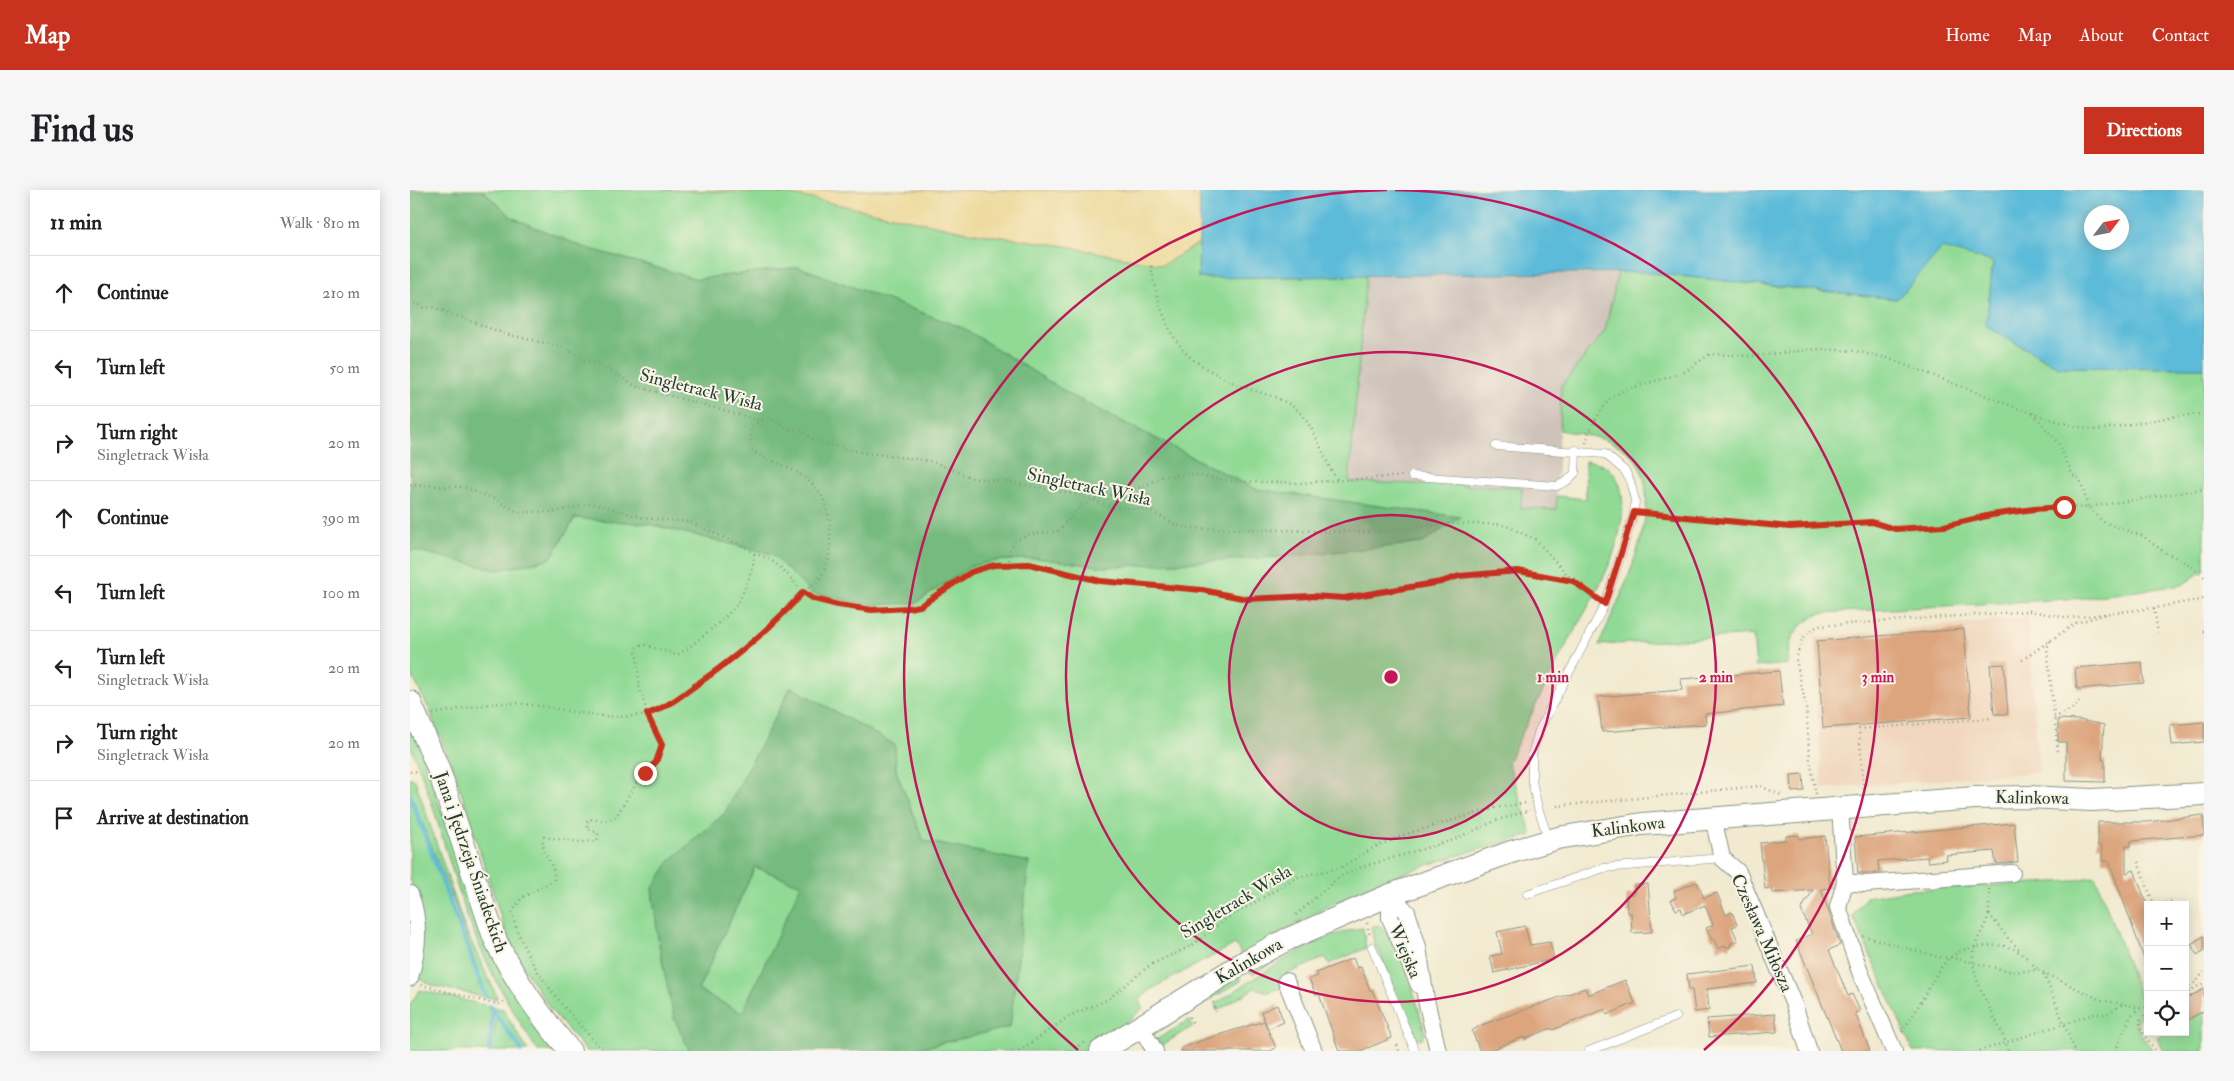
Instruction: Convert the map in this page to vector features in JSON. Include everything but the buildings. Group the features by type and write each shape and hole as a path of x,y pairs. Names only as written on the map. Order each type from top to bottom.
{"street":[{"name":"Jana i Jędrzeja Śniadeckich","path":"412,713 438,768 482,904 498,945 534,1006 570,1051"},
{"name":"Kalinkowa","path":"1094,1046 1140,1026 1288,938 1390,895 1459,869 1550,840 1642,824 1975,798 2027,797 2092,800 2204,794"},
{"path":"1840,808 1844,882 1838,907 1860,972 1893,1048"},
{"name":"Czesława Miłosza","path":"1714,818 1722,858 1738,872 1794,1005 1809,1051"},
{"path":"1844,882 1866,884 2012,873"},
{"path":"410,894 415,907 419,940 410,978"},
{"name":"Wiejska","path":"1390,895 1390,918 1426,1000 1438,1051"},
{"path":"1286,981 1314,1051"},
{"path":"1140,1026 1155,1051"}],"lane":[{"path":"1496,446 1605,454 1624,471 1635,500 1634,512 1605,604 1539,730 1532,754 1532,780 1536,801 1550,840"},
{"path":"1412,476 1557,486 1567,481 1575,473 1580,451"},
{"path":"1527,894 1604,868 1722,858"},
{"path":"1372,947 1415,1051"},
{"path":"1589,1051 1676,1017"}],"path":[{"path":"1151,266 1155,294 1172,330 1186,353 1232,383 1290,405 1306,422 1321,448 1329,469 1338,481"},
{"name":"Singletrack Wisła","path":"410,301 425,308 433,307 518,338 562,347 586,360 602,364 635,386 762,420 773,420 786,428 802,431 818,442 860,452 931,461 972,478 1004,481 1092,500 1113,507 1149,510 1176,525 1190,528 1362,532 1445,524 1499,524 1536,540 1573,581 1605,604"},
{"path":"1580,451 1590,430 1611,397 1627,388 1683,373 1710,354 1755,356 1816,349 1855,351 1887,358 2033,413 2073,426 2098,430 2176,416 2204,414"},
{"path":"2033,413 2058,442 2073,474 2080,478 2088,507 2104,522 2143,536 2204,577"},
{"path":"412,713 510,702 613,716 647,714 661,710 722,667 779,619 803,592 821,579 828,561 829,512 826,502 810,480 797,471 752,450 751,428 762,420"},
{"path":"1009,565 1008,552 1015,541 1027,535 1058,531 1083,505 1092,500 1142,487 1162,477 1189,474 1230,481 1299,483 1412,476"},
{"path":"410,485 463,487 492,498 518,512 555,512 589,504 643,518 689,522 745,547 754,554 766,556 776,563 803,592 814,599 872,610 920,606 971,572 994,565 1029,564 1100,581 1202,590 1247,599 1302,596 1344,598 1490,572 1518,571 1573,581"},
{"path":"1634,512 1790,527 1872,522 1895,529 1944,526 2034,509 2088,507 2204,490"},
{"path":"603,1051 549,989 538,972 512,913 522,898 554,880 554,870 543,846 544,837 580,842 597,840 599,838 598,833 588,829 587,822 589,819 606,821 616,816 637,782 656,762 662,745 647,714 638,678 636,648 643,644 676,655 685,650 734,608 753,566 754,554"},
{"path":"1817,799 1810,760 1806,707 1796,659 1802,639 1810,630 1824,624 2030,611 2070,618 2154,608 2204,599"},
{"path":"2154,608 2158,633"},
{"path":"2022,660 2076,623 2102,617 2108,613"},
{"path":"2050,641 2047,648 2058,752"},
{"path":"2054,718 2075,707 2081,699"},
{"path":"1865,796 1859,729 1992,718"},
{"path":"410,772 417,771"},
{"name":"Singletrack Wisła","path":"1019,1051 1071,1015 1108,1000 1150,965 1195,943 1226,919 1298,877 1340,868 1373,848 1406,834 1495,808 1536,801"},
{"path":"2138,862 2153,901"},
{"path":"1989,875 1989,914 1983,933 1973,947 1973,963 1989,1010 2004,1035 2008,1051"},
{"path":"1989,914 2007,937 2038,970"},
{"path":"1367,924 1372,947"},
{"path":"1848,937 1861,936 2014,972 2038,970 2101,1000 2144,1008"},
{"path":"1893,1048 1938,969 1948,958 1958,951 1973,947 1994,945 2021,951"},
{"path":"2044,972 2075,1051"},
{"path":"2189,987 2204,972"},
{"path":"2185,991 2186,993 2204,983"},
{"path":"430,989 491,1003 500,1004 504,1001"},
{"path":"1212,1002 1216,1012"},
{"path":"1979,1051 2006,1044 2094,1014 2107,1014 2122,1004"},
{"path":"2115,1051 2131,1016 2140,1008"},
{"path":"2144,1016 2139,1021 2140,1028 2144,1034"},
{"path":"1189,1017 1194,1025"},
{"path":"2146,1036 2156,1051"},
{"path":"1397,1045 1399,1051"},
{"path":"1070,1051 1094,1046"},
{"path":"1991,1051 1995,1047"}],"shaded area":[{"path":"1618,272 1605,331 1561,386 1556,510 1521,508 1522,487 1349,482 1366,276"},
{"path":"2027,617 2039,772 1822,789 1814,638"}],"green space":[{"path":"410,190 482,190 513,218 583,247 697,279 799,267 963,328 1074,397 1255,489 1460,517 1423,543 1293,556 1106,567 1036,558 994,561 971,566 916,603 868,605 811,593 772,554 649,524 575,518 550,559 497,570 414,550 410,552"},
{"path":"482,190 665,190 789,194 968,232 1060,245 1163,265 1199,243 1199,278 1366,276 1349,482 1522,487 1521,508 1556,510 1557,496 1586,499 1585,461 1602,465 1614,473 1620,486 1622,518 1619,535 1609,565 1597,591 1555,666 1508,762 1532,835 1451,857 1356,892 1322,909 1242,955 1235,944 1155,987 1138,1000 1143,1008 1122,1027 1084,1051 907,1051 1010,1027 1029,862 924,841 896,771 895,745 791,687 725,813 671,860 652,889 659,945 674,1018 690,1051 586,1051 551,1010 521,964 504,927 455,773 428,707 410,672 410,552 414,550 498,570 550,559 575,518 649,524 772,554 811,593 916,603 971,566 994,561 1036,558 1106,567 1293,556 1350,550 1459,517 1255,489 1074,397 963,328 799,267 697,279 583,247 513,218"},
{"path":"1942,247 1993,262 1986,326 2058,367 2204,368 2204,570 2182,585 2084,598 1821,613 1805,623 1795,633 1788,654 1788,664 1756,667 1753,635 1599,645 1628,577 1644,525 1646,500 1644,477 1634,458 1619,446 1600,438 1560,430 1561,386 1605,331 1618,272 1641,272 1897,299"},
{"path":"791,687 895,745 896,771 924,841 1029,862 1010,1027 907,1051 690,1051 674,1018 659,945 652,889 671,860 725,813","holes":["755,867 801,885 742,1013 698,990"]},
{"path":"410,731 414,732 474,905 561,1051 538,1051 490,968 467,916 419,766 410,745"},
{"path":"410,777 415,780 464,926 497,997 496,999 487,997 456,908 410,792"},
{"path":"410,799 485,997 434,986 415,977 416,897 410,878"},
{"path":"755,867 802,885 742,1013 698,990"},
{"path":"2095,876 2144,1007 2144,1011 2138,1020 2139,1031 2153,1051 1913,1051 1853,916 1866,897 1910,890 2073,881"},
{"path":"1378,925 1386,932 1394,944 1408,975 1425,1034 1422,1039 1415,1039 1377,947 1375,947 1371,927"},
{"path":"1363,928 1366,948 1329,964 1326,957 1289,973 1280,985 1281,988 1268,992 1255,988 1217,1011 1215,1004 1286,958 1325,939"},
{"path":"1295,947 1295,949 1253,974 1246,970"},
{"path":"1240,974 1241,981 1151,1036 1149,1030"},
{"path":"420,990 488,1006 492,1018 488,1051 410,1051 410,1004"},
{"path":"492,1007 503,1009 528,1051 524,1051"},
{"path":"2204,1012 2204,1051 2162,1051 2157,1037 2189,1036 2189,1020"},
{"path":"496,1017 497,1019 521,1051 491,1051"},
{"path":"1189,1020 1193,1026 1159,1047 1154,1041"}],"sand":[{"path":"665,190 1186,190 1200,200 1199,243 1163,265 1060,245 968,232 789,194"}],"water":[{"path":"1197,190 2204,190 2204,368 2058,367 1986,326 1993,262 1942,248 1897,299 1641,272 1198,278 1200,200"}],"waterway":[{"path":"410,796 486,997"},
{"path":"490,1006 522,1051"},
{"path":"489,1051 493,1010"}],"route":[{"path":"645,773 656,762 662,750 662,745 647,714 661,710 722,667 779,619 803,592 814,599 838,605 872,610 908,608 920,606 971,572 994,565 1029,564 1062,574 1100,581 1202,590 1247,599 1312,596 1344,598 1368,596 1416,585 1441,582 1459,576 1518,571 1573,581 1605,604 1634,512 1790,527 1872,522 1895,529 1944,526 1991,515 2064,507"}]}
